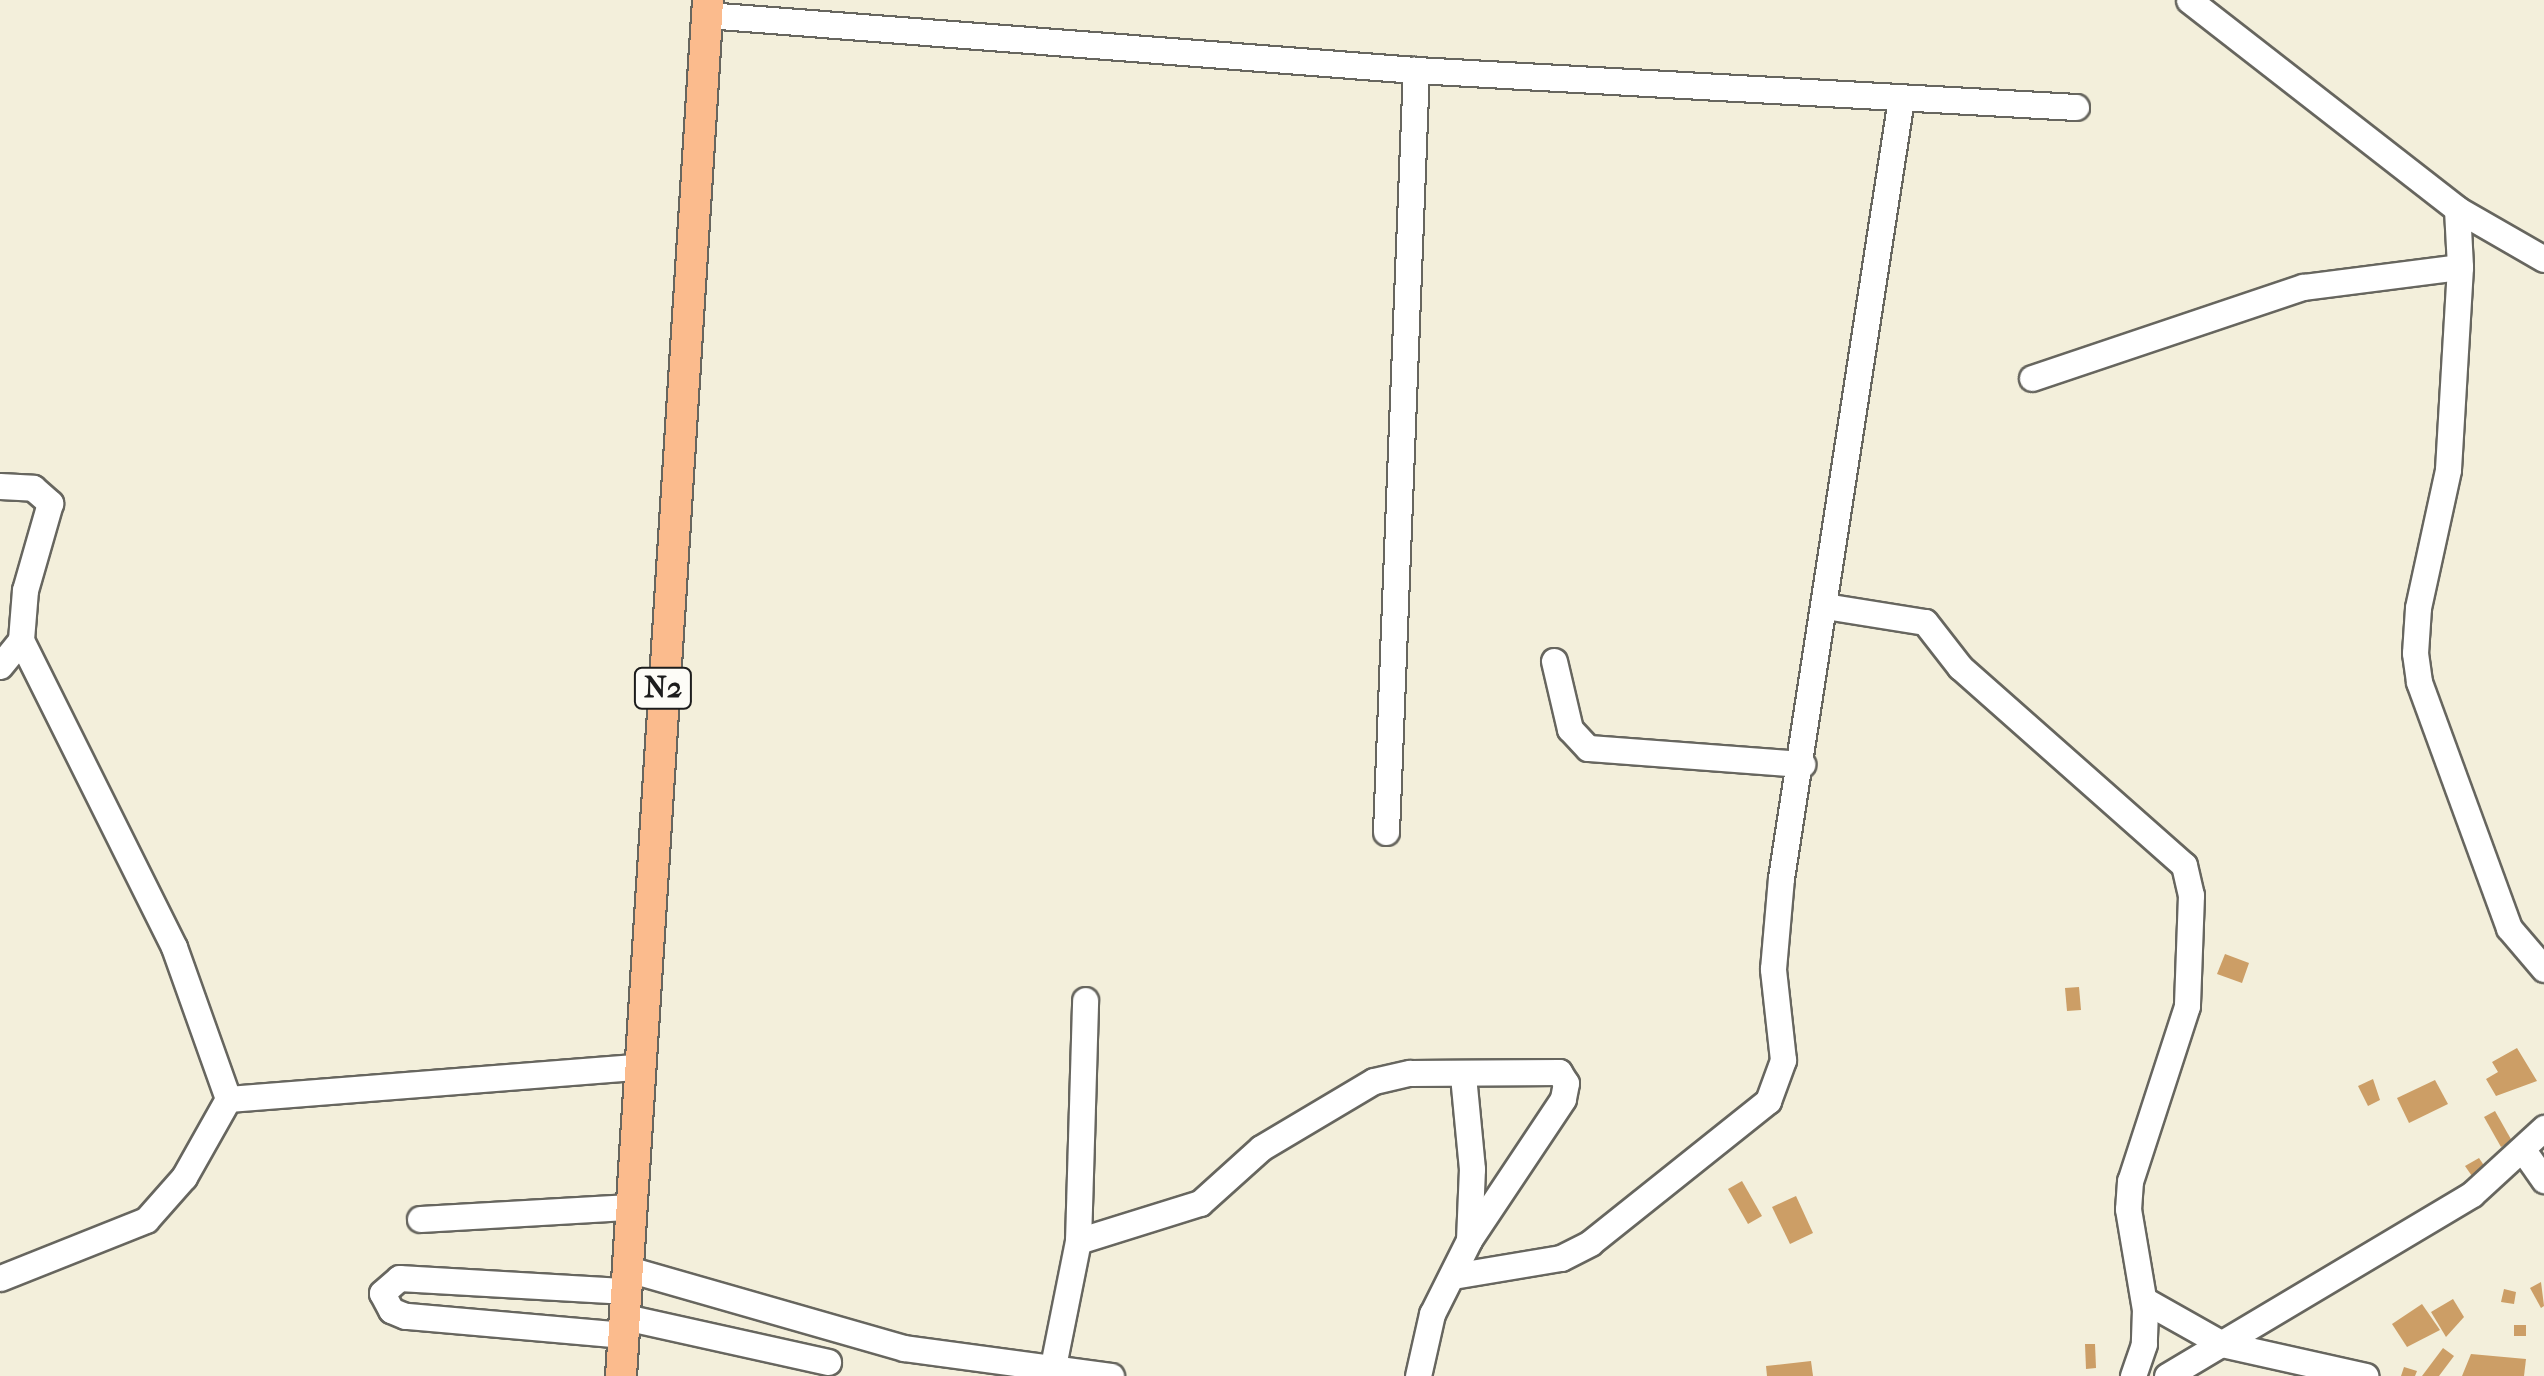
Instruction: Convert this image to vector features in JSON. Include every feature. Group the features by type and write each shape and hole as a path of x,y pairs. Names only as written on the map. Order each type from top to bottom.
{"main road":[{"name":"N2","path":"622,1376 638,1067 707,8"}],"street":[{"path":"2189,0 2457,208 2541,252"},
{"path":"707,8 1416,70 2076,107"},
{"path":"1386,832 1416,70"},
{"path":"1453,1276 1561,1258 1590,1243 1768,1101 1783,1060 1773,969 1901,98"},
{"path":"2457,208 2460,266 2448,470 2418,608 2415,653 2419,682 2502,912 2528,956 2544,970"},
{"path":"2032,378 2303,286 2460,266"},
{"path":"0,486 33,488 50,503 24,590 21,640 174,948 228,1099 184,1176 146,1220 0,1278"},
{"path":"1825,606 1925,622 1960,667 2184,865 2191,895 2187,1006 2130,1181 2128,1209 2144,1300 2144,1344 2132,1376"},
{"path":"0,664 21,640"},
{"path":"1554,661 1570,729 1588,748 1802,764"},
{"path":"1051,1371 1078,1241 1085,1000"},
{"path":"228,1099 638,1067"},
{"path":"1078,1241 1200,1203 1261,1148 1341,1095 1410,1074 1550,1070 1566,1084 1563,1099 1469,1240 1432,1314 1418,1376"},
{"path":"1463,1075 1472,1169 1469,1240"},
{"path":"2168,1376 2472,1194 2544,1128"},
{"path":"2523,1150 2544,1180"},
{"path":"420,1219 631,1206"},
{"path":"828,1362 626,1303 405,1316 391,1310 382,1293 399,1278 626,1303 1051,1371 1111,1376"},
{"path":"2144,1300 2222,1344 2364,1376"}],"building":[{"path":"2225,954 2249,963 2242,983 2217,974"},
{"path":"2079,987 2081,1010 2067,1011 2065,988"},
{"path":"2517,1048 2537,1081 2496,1096 2486,1079 2498,1072 2492,1062"},
{"path":"2373,1079 2380,1100 2368,1106 2358,1086"},
{"path":"2435,1080 2448,1104 2409,1123 2397,1098"},
{"path":"2495,1111 2512,1141 2501,1147 2484,1117"},
{"path":"2479,1158 2487,1170 2474,1179 2465,1166"},
{"path":"1742,1181 1762,1216 1748,1224 1728,1189"},
{"path":"1796,1196 1813,1233 1790,1244 1772,1207"},
{"path":"2541,1282 2544,1306 2541,1308 2530,1288"},
{"path":"2504,1289 2516,1292 2514,1304 2501,1302"},
{"path":"2453,1299 2464,1317 2446,1337 2431,1312"},
{"path":"2422,1304 2440,1330 2407,1347 2392,1324"},
{"path":"2514,1325 2526,1325 2526,1336 2514,1336"},
{"path":"2085,1344 2095,1344 2096,1368 2086,1369"},
{"path":"2443,1348 2454,1356 2439,1376 2422,1376"},
{"path":"2471,1354 2526,1359 2524,1376 2462,1376"},
{"path":"1811,1361 1813,1376 1767,1376 1766,1366"},
{"path":"2404,1367 2417,1371 2415,1376 2401,1376"}]}
